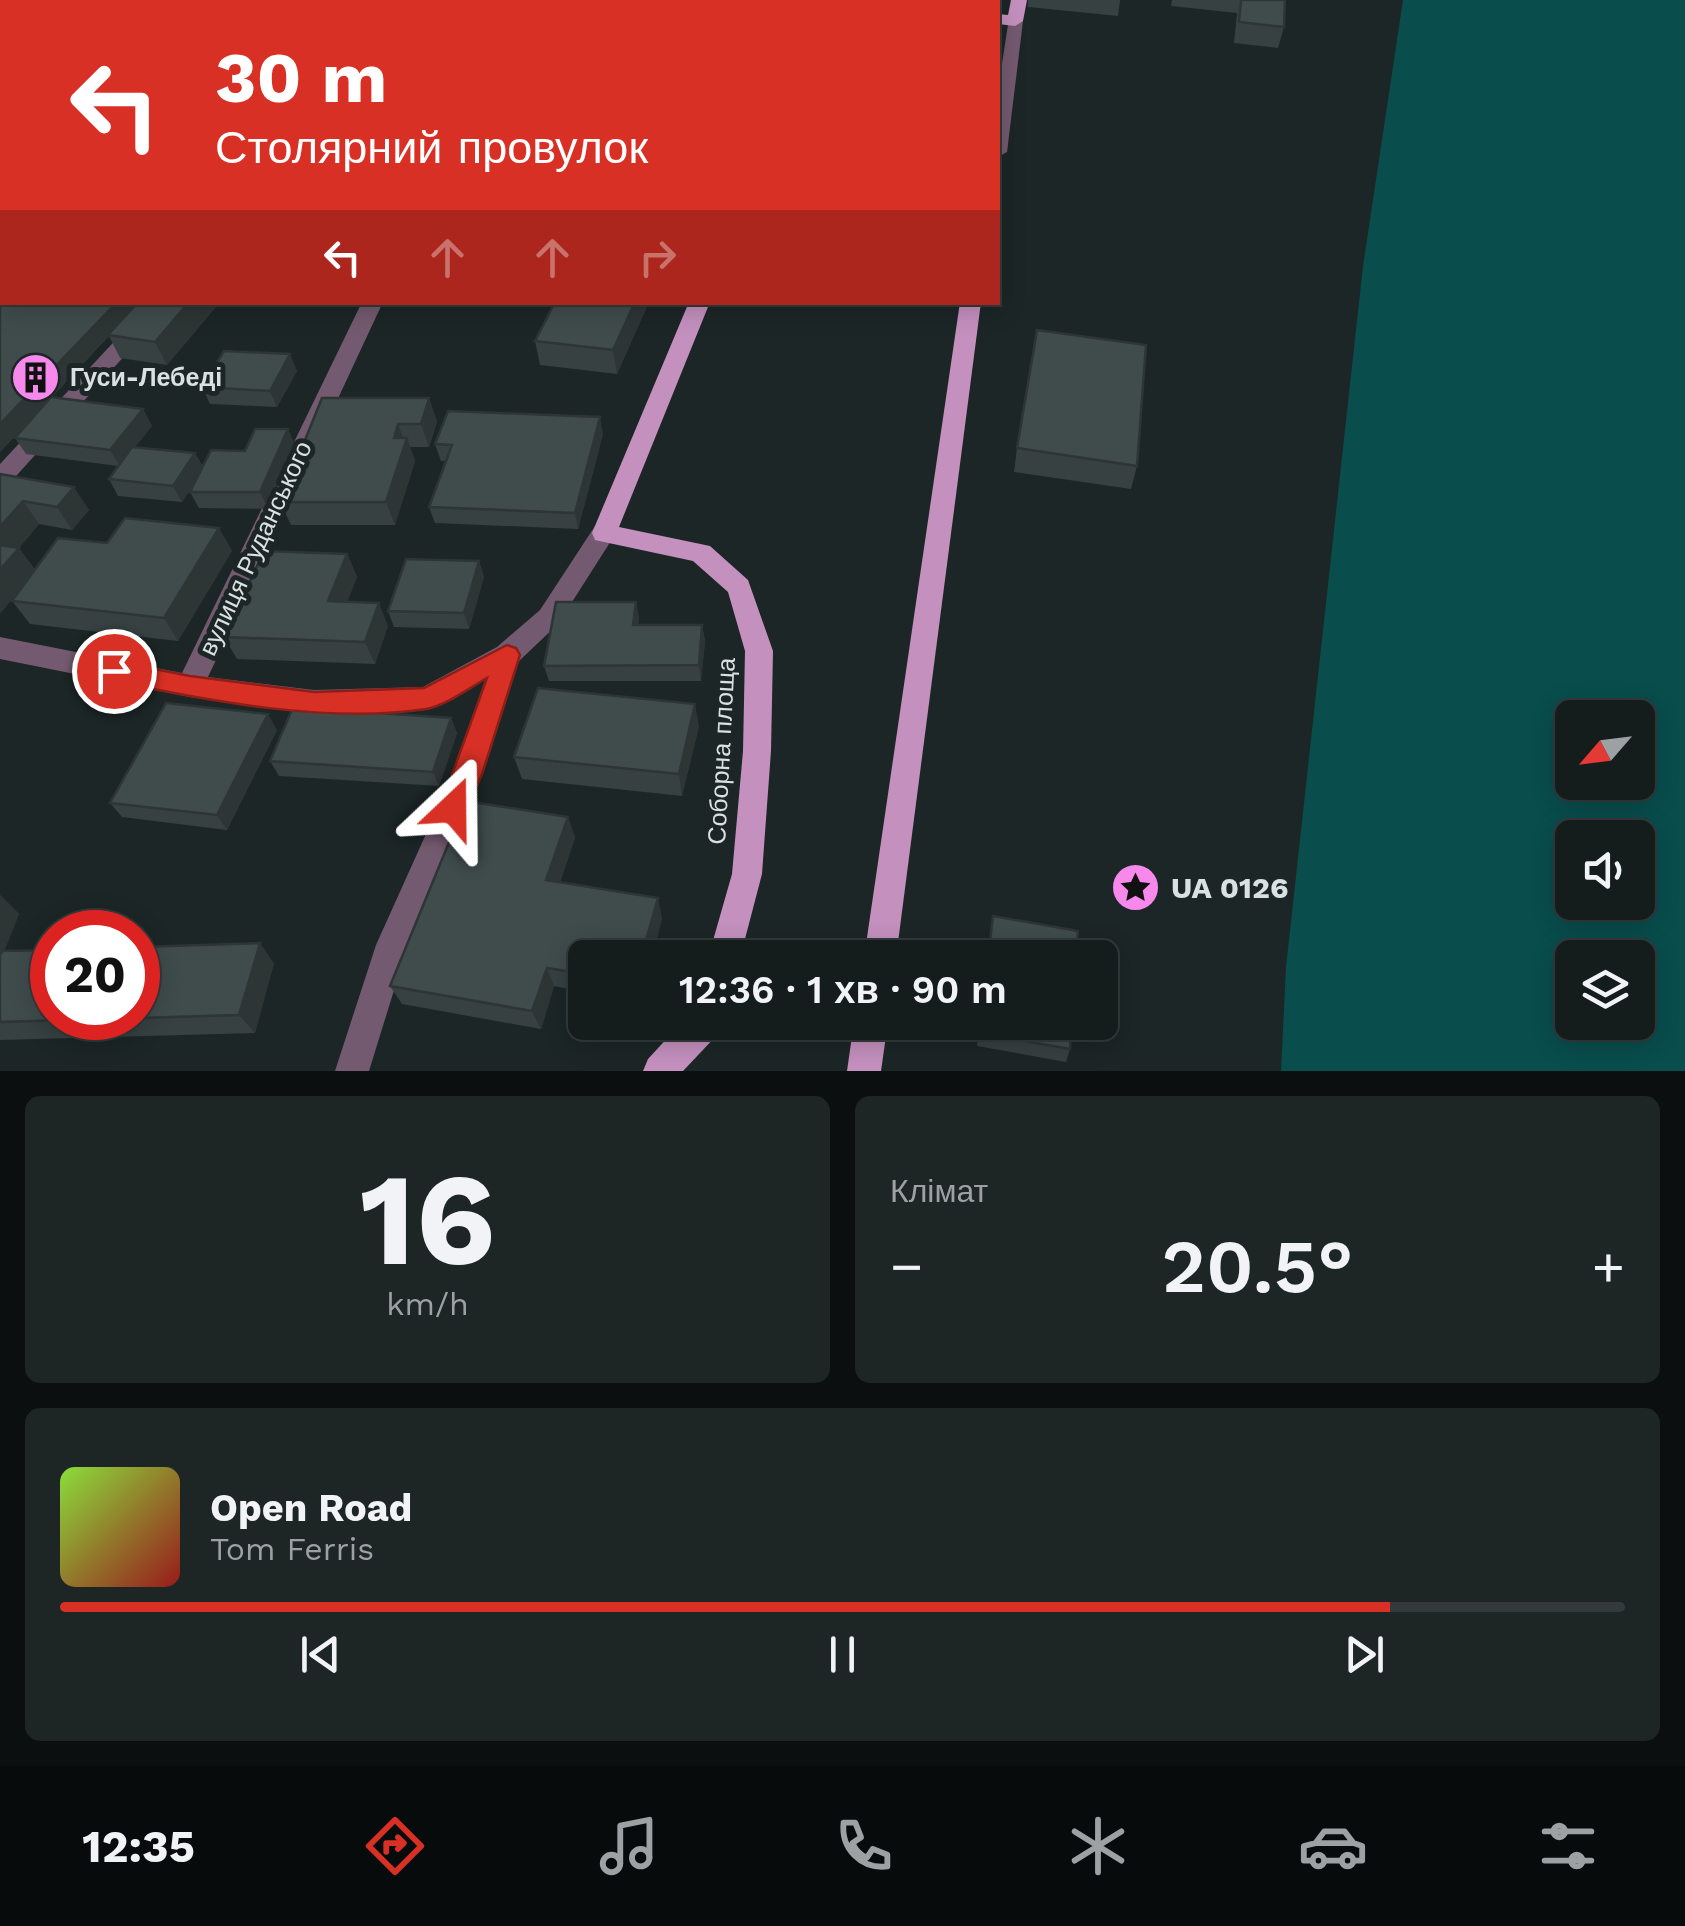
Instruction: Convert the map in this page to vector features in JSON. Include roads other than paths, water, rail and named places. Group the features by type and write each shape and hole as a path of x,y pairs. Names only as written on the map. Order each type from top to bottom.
{"main road":[{"path":"1006,20 1019,0"},
{"path":"604,533 699,305"},
{"path":"882,940 971,305"},
{"name":"Соборна площа","path":"604,533 702,554 738,587 759,651 758,752 747,874 729,940"},
{"path":"660,1071 689,1040"},
{"path":"864,1071 868,1040"}],"street":[{"path":"1000,119 1006,20"},
{"path":"0,479 160,305"},
{"name":"вулиця Руданського","path":"190,686 372,305"},
{"path":"0,648 190,686 314,702 427,698 507,655 550,617 604,533"},
{"path":"352,1071 392,945 468,774 507,655"}],"water":[{"path":"1403,0 1685,0 1685,1071 1281,1071 1286,967 1363,266"}],"place":[{"name":"Гуси-Лебеді","path":"35,377"},
{"name":"UA 0126","path":"1136,888"}]}
